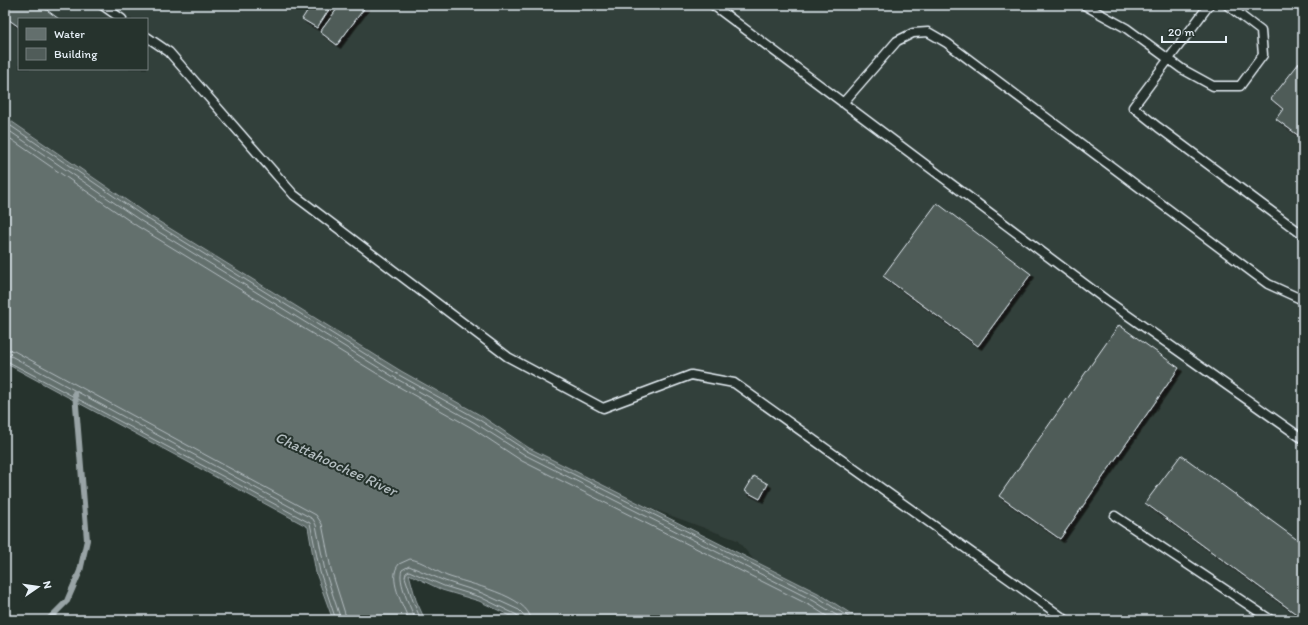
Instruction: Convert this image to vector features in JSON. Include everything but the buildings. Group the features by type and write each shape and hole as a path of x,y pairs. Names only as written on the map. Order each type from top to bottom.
{"lane":[{"path":"102,5 121,18"},
{"path":"713,5 1106,300 1303,439"},
{"path":"1084,5 1126,28 1169,59 1213,86 1240,86 1263,55 1261,31 1227,5"},
{"path":"1209,5 1133,107 1158,128 1303,235"},
{"path":"843,103 897,40 913,33 928,32 947,43 1268,284 1303,300"},
{"path":"148,38 169,52 294,195 508,357 604,408 691,375 734,383 1066,620"},
{"path":"1115,516 1271,620"}],"shaded area":[{"path":"5,5 1303,5 1303,620 804,620 737,540 536,466 5,155"}],"water":[{"name":"Chattahoochee River","path":"5,117 145,213 401,371 480,415 529,448 818,593 861,620 519,620 479,601 442,590 409,574 416,600 425,620 333,620 316,573 308,527 5,363"}],"waterway":[{"path":"48,620 67,601 80,571 87,540 75,393"}]}
